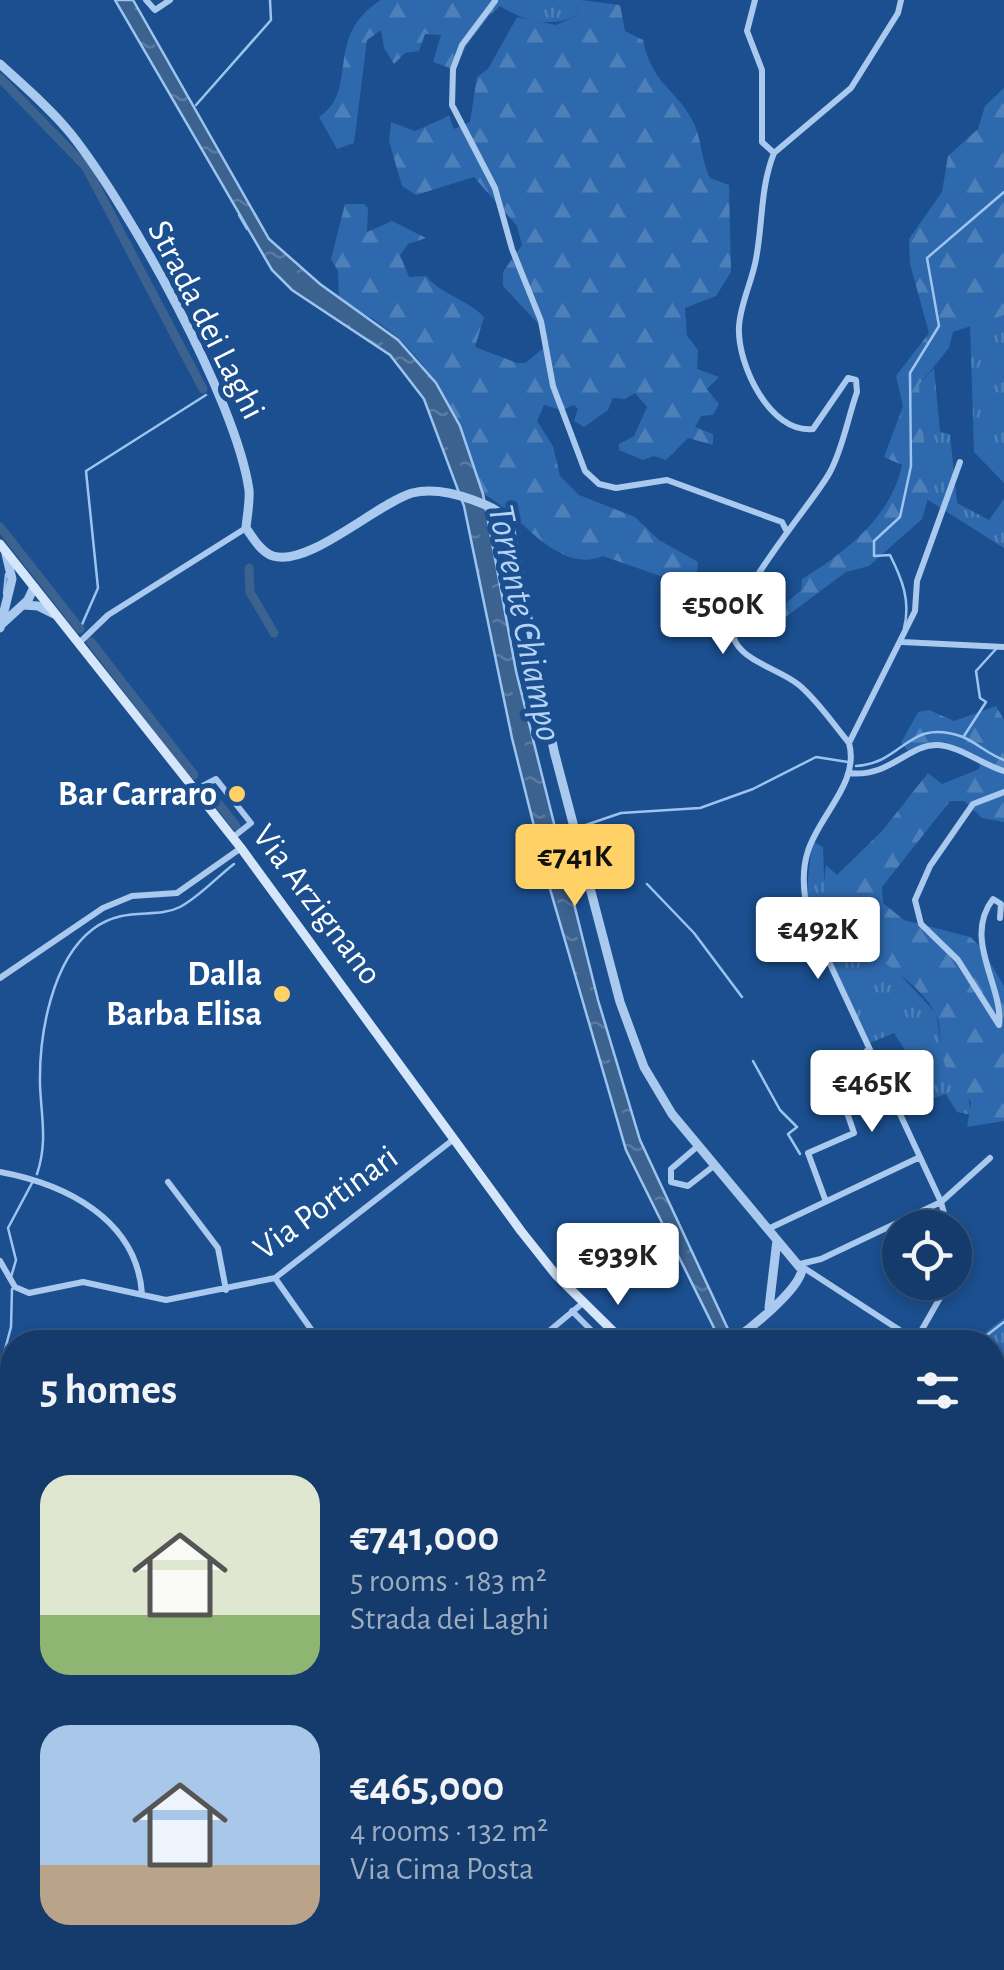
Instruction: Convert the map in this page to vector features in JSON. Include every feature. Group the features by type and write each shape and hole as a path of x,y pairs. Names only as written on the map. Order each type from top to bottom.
{"main road":[{"name":"Via Arzignano","path":"3,548 241,848 520,1230 612,1330"}],"street":[{"path":"146,0 155,10 170,0"},
{"path":"755,0 747,31 762,70 762,142 774,153"},
{"path":"850,744 803,688 753,658 736,644 732,631 787,531 830,472 857,392 856,380 848,378 813,429 800,431 776,416 750,370 739,328 757,258 765,177 774,153 851,88 898,13 901,0"},
{"path":"494,1 462,46 453,68 452,105 495,188 512,249 542,322 553,386 585,471 599,484 616,488 667,480 782,522 787,531"},
{"name":"Strada dei Laghi","path":"0,64 71,135 172,303 214,385 239,447 250,494 246,528"},
{"path":"944,1210 804,899 807,854 848,772 850,744 915,611 926,552 960,462"},
{"path":"78,644 108,615 246,528 264,550 279,556 315,547 412,494 455,494 506,517 515,542 551,740 620,1002 650,1079 698,1146 798,1263 899,1330"},
{"path":"1,626 12,579 3,548"},
{"path":"10,599 34,587"},
{"path":"1,626 24,605 34,587"},
{"path":"24,605 38,606 56,616"},
{"path":"902,642 1004,647"},
{"path":"848,772 876,772 926,746 940,745 1004,771"},
{"path":"194,790 216,779 251,824 232,838"},
{"path":"1000,918 1001,904 993,900 984,916 982,936 999,1025 990,1017 958,960 921,924 915,900 930,866 973,804 1004,792"},
{"path":"0,978 104,908 132,896 177,893 241,848"},
{"path":"825,1199 808,1154 854,1133 838,1096 844,1072 869,1048"},
{"name":"Via Portinari","path":"0,1261 4,1278 29,1293 68,1282 166,1300 275,1278 455,1139"},
{"path":"698,1146 671,1169 672,1182 688,1186 715,1165"},
{"path":"768,1229 920,1156"},
{"path":"773,1271 780,1259 798,1263 820,1258 942,1202 990,1158"},
{"path":"0,1172 41,1179 80,1199 128,1246 139,1268 142,1294"},
{"path":"168,1182 218,1248 226,1290"},
{"path":"768,1311 777,1240"},
{"path":"815,1273 820,1258"},
{"path":"798,1263 801,1278"},
{"path":"773,1271 779,1284 792,1286"},
{"path":"275,1278 312,1330"},
{"path":"801,1278 827,1282"},
{"path":"746,1330 801,1278"},
{"path":"923,1330 939,1300"},
{"path":"550,1330 584,1302"},
{"path":"572,1311 591,1330"}],"green space":[{"path":"381,0 465,0 489,16 466,46 455,70 433,62 441,35 425,34 419,51 405,53 394,64 384,48 381,30 367,40 354,143 337,149 319,117 338,92 352,30"},
{"path":"465,0 581,0 576,16 547,22 518,16 500,6 489,16"},
{"path":"581,0 620,5 625,31 643,40 659,78 695,126 710,178 729,185 731,272 716,296 685,308 687,336 698,350 697,369 719,377 707,389 719,404 713,415 701,416 695,427 713,434 713,445 688,438 666,460 654,456 643,460 619,450 619,444 634,436 647,407 635,393 625,399 613,398 608,410 584,427 574,421 578,409 574,405 562,410 544,405 537,421 553,446 560,476 579,495 635,517 659,540 698,562 697,575 680,583 603,556 586,560 569,557 483,494 456,422 432,378 400,339 339,299 338,271 331,259 345,204 364,204 368,208 367,232 392,221 426,238 408,244 400,255 409,277 426,276 484,317 475,347 525,363 545,347 544,330 503,286 503,272 522,245 517,226 474,177 416,195 402,186 389,141 391,122 415,131 449,116 454,129 470,122 477,77 488,69 517,17 556,25 576,16"},
{"path":"1004,88 1004,315 953,332 949,348 919,385 929,495 922,519 869,566 846,572 783,619 783,606 801,590 802,579 864,531 896,484 902,465 884,457 903,406 896,376 929,333 910,264 909,239 942,192 948,156 978,129 985,106"},
{"path":"1004,315 1004,483 974,452 970,324"},
{"path":"934,368 940,432 950,434 957,503 989,520 1004,499 1004,548 928,500 919,385"},
{"path":"996,706 1004,720 1004,822 982,818 964,801 950,801 882,887 883,903 904,920 970,937 981,947 1004,986 1004,1121 967,1127 971,1103 945,1065 935,1012 903,976 846,931 833,913 825,891 826,865 837,875 882,831 928,773 942,784 979,769 981,760 945,742 910,753 901,743 918,712 929,710 954,721"},
{"path":"812,841 823,847 824,879 869,953 891,965 936,1013 944,1063 968,1095 971,1115 957,1112 946,1094 928,1100 917,1069 894,1033 870,1043 811,919 806,899"},
{"path":"1004,1318 1004,1330 988,1330"}],"water":[{"path":"115,0 133,0 269,239 320,284 398,340 436,383 460,426 483,494 516,671 598,1000 640,1140 728,1330 715,1330 626,1150 548,882 512,738 464,506 424,399 390,355 292,290 272,270"}],"waterway":[{"path":"196,105 271,20 270,0"},
{"path":"0,78 86,167 203,389"},
{"path":"904,628 906,599 902,582 890,555 874,556 874,541 900,517 911,466 910,373 939,326 927,258 1004,192"},
{"name":"Torrente Chiampo","path":"239,215 247,229"},
{"path":"80,629 98,588 86,471 206,395"},
{"path":"0,527 80,629"},
{"path":"249,568 250,592 274,633"},
{"path":"4,594 6,574"},
{"path":"91,642 194,775"},
{"path":"964,736 986,702 980,698 976,671 996,649"},
{"path":"856,766 886,757 917,737 944,732 963,737 1004,760"},
{"path":"580,827 621,813 700,808 753,789 816,757 848,762"},
{"path":"208,790 236,826"},
{"path":"37,1174 43,1139 42,1043 51,999 67,959 93,929 105,922 180,907 234,864"},
{"path":"647,884 694,933 742,997"},
{"path":"753,1061 780,1110 797,1127 788,1134 800,1154"},
{"path":"11,1277 16,1260 8,1228 32,1183"},
{"path":"10,1330 12,1289"},
{"path":"994,1330 1004,1322"}],"place":[{"name":"Bar Carraro","path":"237,794"},
{"name":"Dalla Barba Elisa","path":"282,994"}]}
